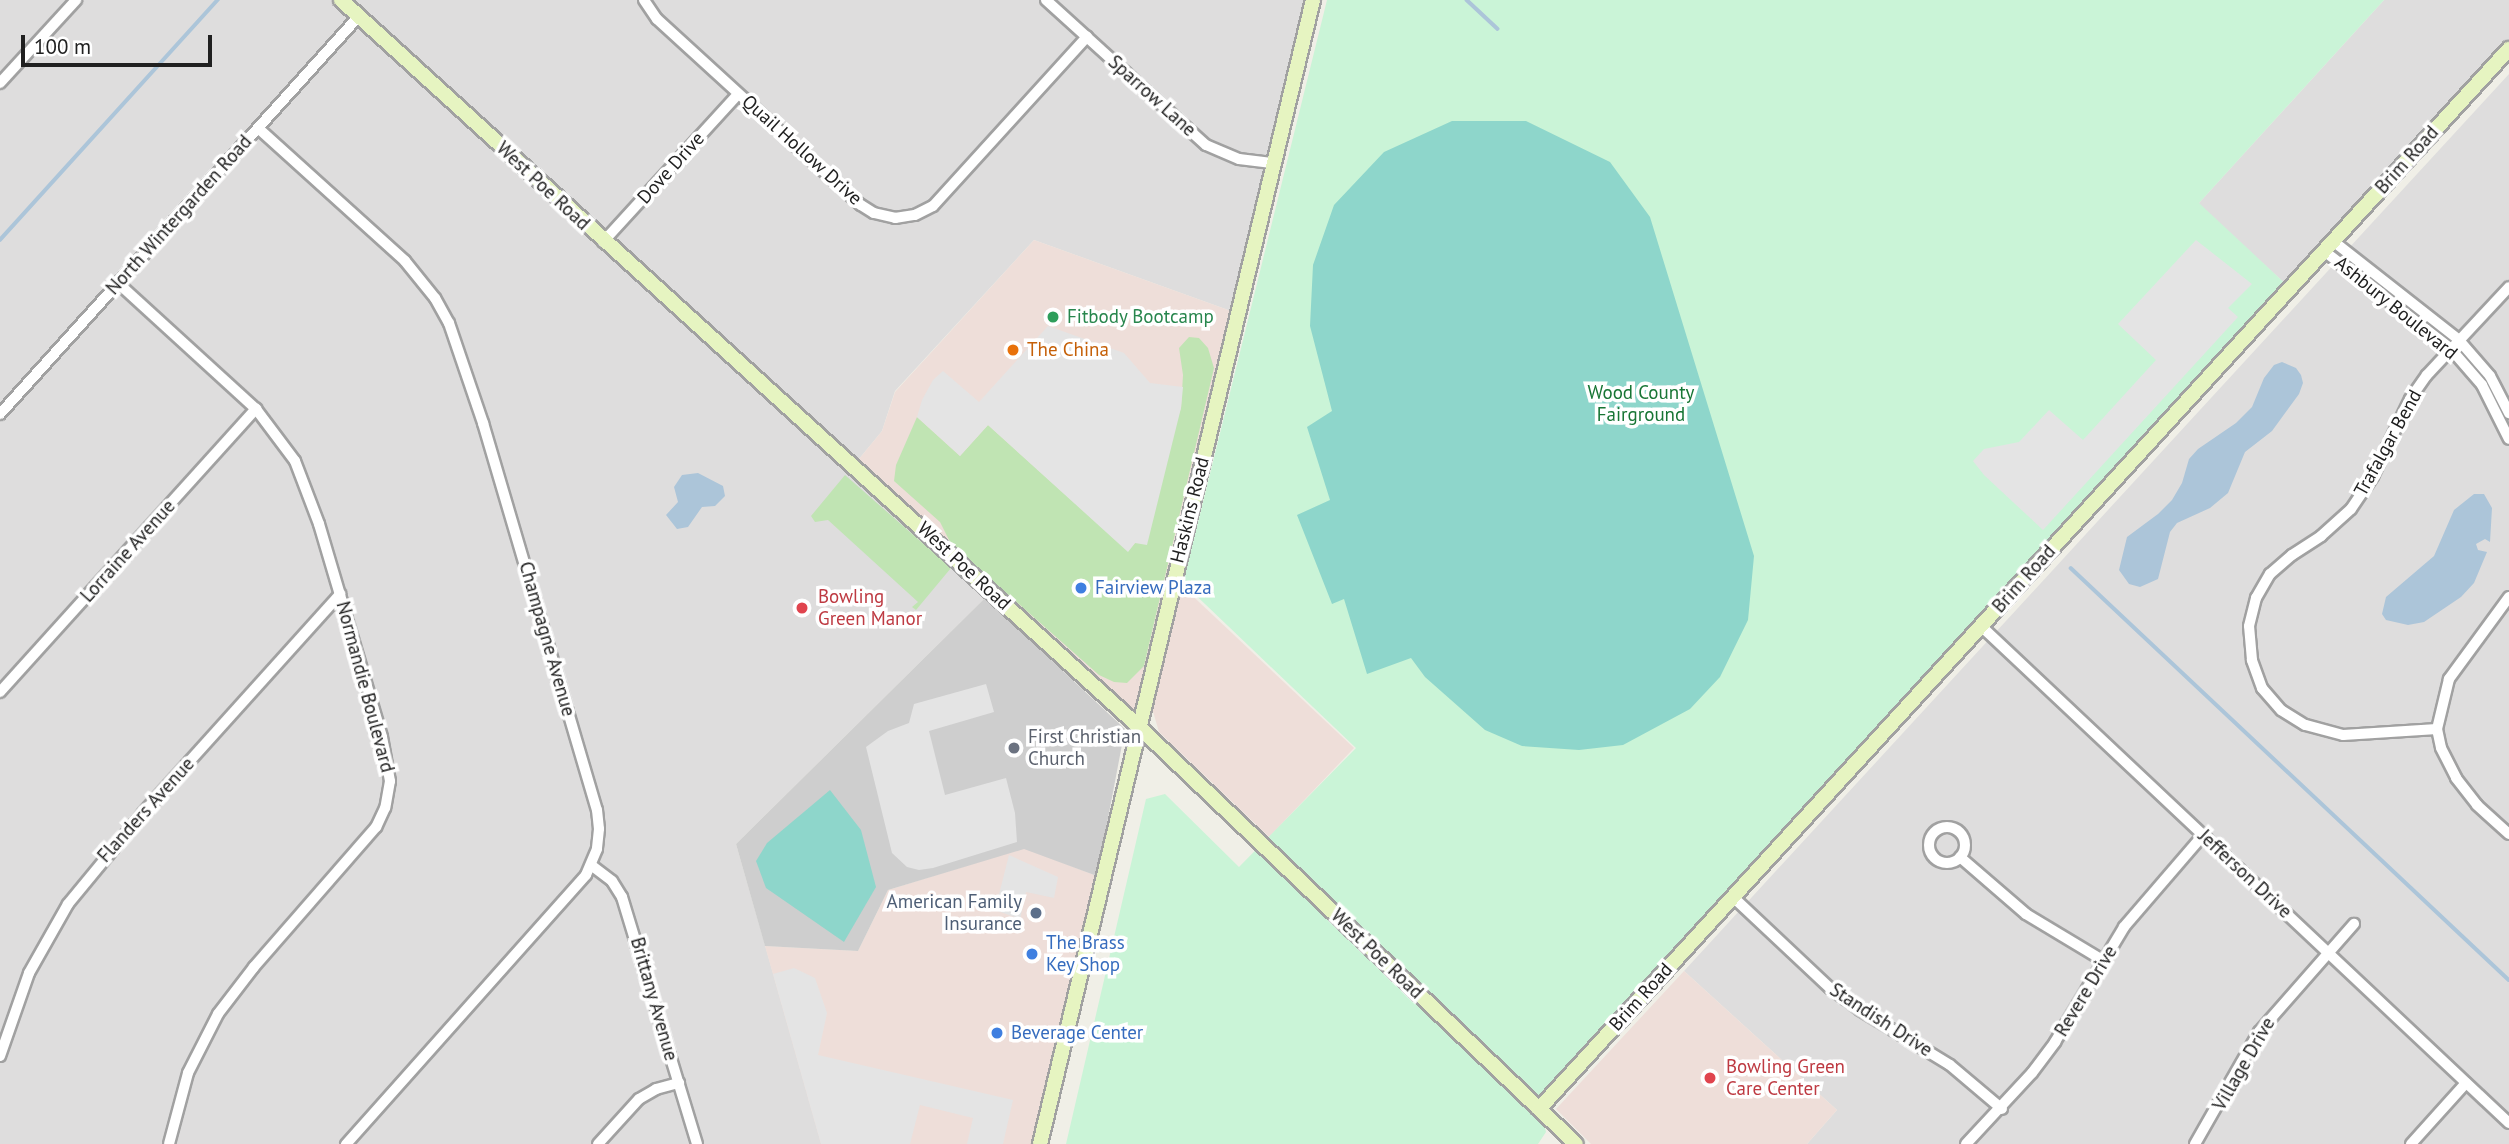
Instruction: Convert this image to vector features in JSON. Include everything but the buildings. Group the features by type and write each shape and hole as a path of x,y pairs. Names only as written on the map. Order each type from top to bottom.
{"street":[{"path":"0,83 76,0"},
{"name":"West Poe Road","path":"341,0 603,242 1138,726 1576,1144"},
{"name":"Quail Hollow Drive","path":"644,0 657,19 861,205 884,216 905,217 924,211 952,188 1087,37"},
{"name":"Sparrow Lane","path":"1046,0 1206,145 1239,159 1274,163"},
{"name":"Haskins Road","path":"1040,1144 1313,0"},
{"name":"North Wintergarden Road","path":"0,414 359,16"},
{"name":"Brim Road","path":"1539,1109 2509,49"},
{"name":"Dove Drive","path":"603,242 738,94"},
{"name":"Champagne Avenue","path":"258,128 405,261 435,298 449,323 481,414 597,810 597,849 591,865 564,901 346,1144"},
{"name":"Ashbury Boulevard","path":"2329,246 2458,339 2490,376 2509,413"},
{"name":"Ashbury Boulevard","path":"2329,246 2450,348 2482,385 2509,439"},
{"name":"Normandie Boulevard","path":"118,284 256,409 295,461 311,498 389,762 390,781 385,810 365,843 259,961 218,1014 188,1073 169,1144"},
{"name":"Trafalgar Bend","path":"2437,729 2353,735 2324,732 2305,725 2281,710 2262,688 2252,660 2249,626 2256,598 2270,574 2337,523 2363,493 2410,399 2450,348 2509,287"},
{"name":"Lorraine Avenue","path":"0,692 256,409"},
{"name":"Flanders Avenue","path":"0,1056 29,973 72,897 143,813 340,594"},
{"path":"2509,597 2448,679 2437,729 2441,748 2456,778 2477,805 2509,834"},
{"name":"Jefferson Drive","path":"1981,626 2509,1123"},
{"name":"Revere Drive","path":"1966,1144 2002,1109 2055,1042 2141,904 2203,835"},
{"path":"1960,857 2026,914 2104,961"},
{"name":"Brittany Avenue","path":"591,865 612,881 622,897 697,1144"},
{"name":"Standish Drive","path":"1733,897 1830,988 1860,1010 1950,1065 2002,1109"},
{"name":"Village Drive","path":"2195,1144 2259,1032 2354,924"},
{"path":"598,1144 639,1099 656,1089 679,1083"},
{"path":"2411,1144 2466,1083"}],"shaded area":[{"path":"0,0 341,0 985,598 736,844 822,1144 0,1144"},
{"path":"352,0 1306,0 1231,311 1034,240 895,391 882,431 859,459 587,217"},
{"path":"2384,0 2509,0 2509,49 2290,288 2198,204"},
{"path":"2509,74 2509,1144 1807,1144 1837,1110 1684,971"},
{"name":"Fairview Plaza","path":"1034,240 1231,311 1135,717 859,459 882,431 895,392"},
{"path":"2196,240 2252,284 2228,308 2238,317 2043,530 1984,475 1973,461 1984,449 2019,442 2049,410 2083,440 2156,360 2118,324"},
{"path":"1048,326 1124,353 1150,383 1183,387 1181,408 1147,545 1135,543 1128,552 988,425 960,456 917,417 922,400 933,380 943,371 979,402"},
{"path":"2282,362 2296,368 2301,375 2303,383 2299,394 2272,431 2245,452 2228,493 2210,508 2177,523 2170,532 2158,579 2140,587 2129,584 2119,570 2127,537 2172,500 2182,483 2189,459 2198,449 2236,423 2252,407 2264,378 2274,365"},
{"path":"698,473 723,486 725,496 715,506 702,507 688,527 677,529 666,515 678,502 674,487 682,475"},
{"path":"2474,494 2484,494 2492,508 2490,542 2485,539 2476,544 2478,550 2487,552 2474,583 2461,597 2424,622 2408,625 2386,620 2382,614 2386,597 2434,556 2454,510"},
{"path":"1182,586 1354,748 1269,837 1159,732 1152,708"},
{"path":"985,598 1125,729 1097,876 1024,849 888,890 858,951 765,946 736,844"},
{"path":"986,684 994,712 929,731 945,795 1006,778 1015,813 1017,842 933,868 919,870 907,867 892,853 866,747 888,731 909,723 914,704"},
{"path":"1024,848 1097,876 1032,1144 821,1144 765,946 858,951 888,890"},
{"path":"1009,855 1058,877 1054,898 1026,892 1020,919 995,910"},
{"path":"794,968 815,978 827,1013 818,1055 1013,1100 1003,1144 967,1144 973,1118 920,1105 910,1144 821,1144 773,974"},
{"path":"1684,971 1837,1110 1807,1144 1591,1144 1556,1109"}],"green space":[{"name":"Wood County Fairground","path":"1327,0 2384,0 2199,203 2290,288 1540,1108 1546,1132 1538,1144 1066,1144 1146,799 1165,794 1239,867 1356,748 1183,583"},
{"path":"1452,121 1526,121 1610,162 1650,217 1754,556 1748,620 1720,677 1690,709 1623,745 1579,750 1522,746 1485,730 1425,677 1411,658 1367,674 1344,599 1332,604 1297,515 1330,500 1307,427 1332,411 1310,326 1313,265 1334,205 1384,152"},
{"path":"1189,337 1199,338 1208,348 1214,368 1144,666 1127,683 1114,682 1099,675 951,544 940,522 894,481 896,465 917,417 960,456 988,425 1128,551 1135,543 1181,408 1183,375 1179,348"},
{"path":"845,475 951,568 916,610 912,607 918,602 828,520 815,522 811,516"},
{"path":"830,790 861,830 876,887 844,942 766,888 756,861 767,843"}],"waterway":[{"path":"0,240 218,0"},
{"path":"1467,0 1498,29"},
{"path":"2071,568 2509,980"}],"place":[{"name":"Fitbody Bootcamp","path":"1053,317"},
{"name":"The China","path":"1013,350"},
{"name":"Fairview Plaza","path":"1081,588"},
{"name":"Bowling Green Manor","path":"802,608"},
{"name":"First Christian Church","path":"1014,748"},
{"name":"American Family Insurance","path":"1036,913"},
{"name":"The Brass Key Shop","path":"1032,954"},
{"name":"Beverage Center","path":"997,1033"},
{"name":"Bowling Green Care Center","path":"1710,1078"}]}
